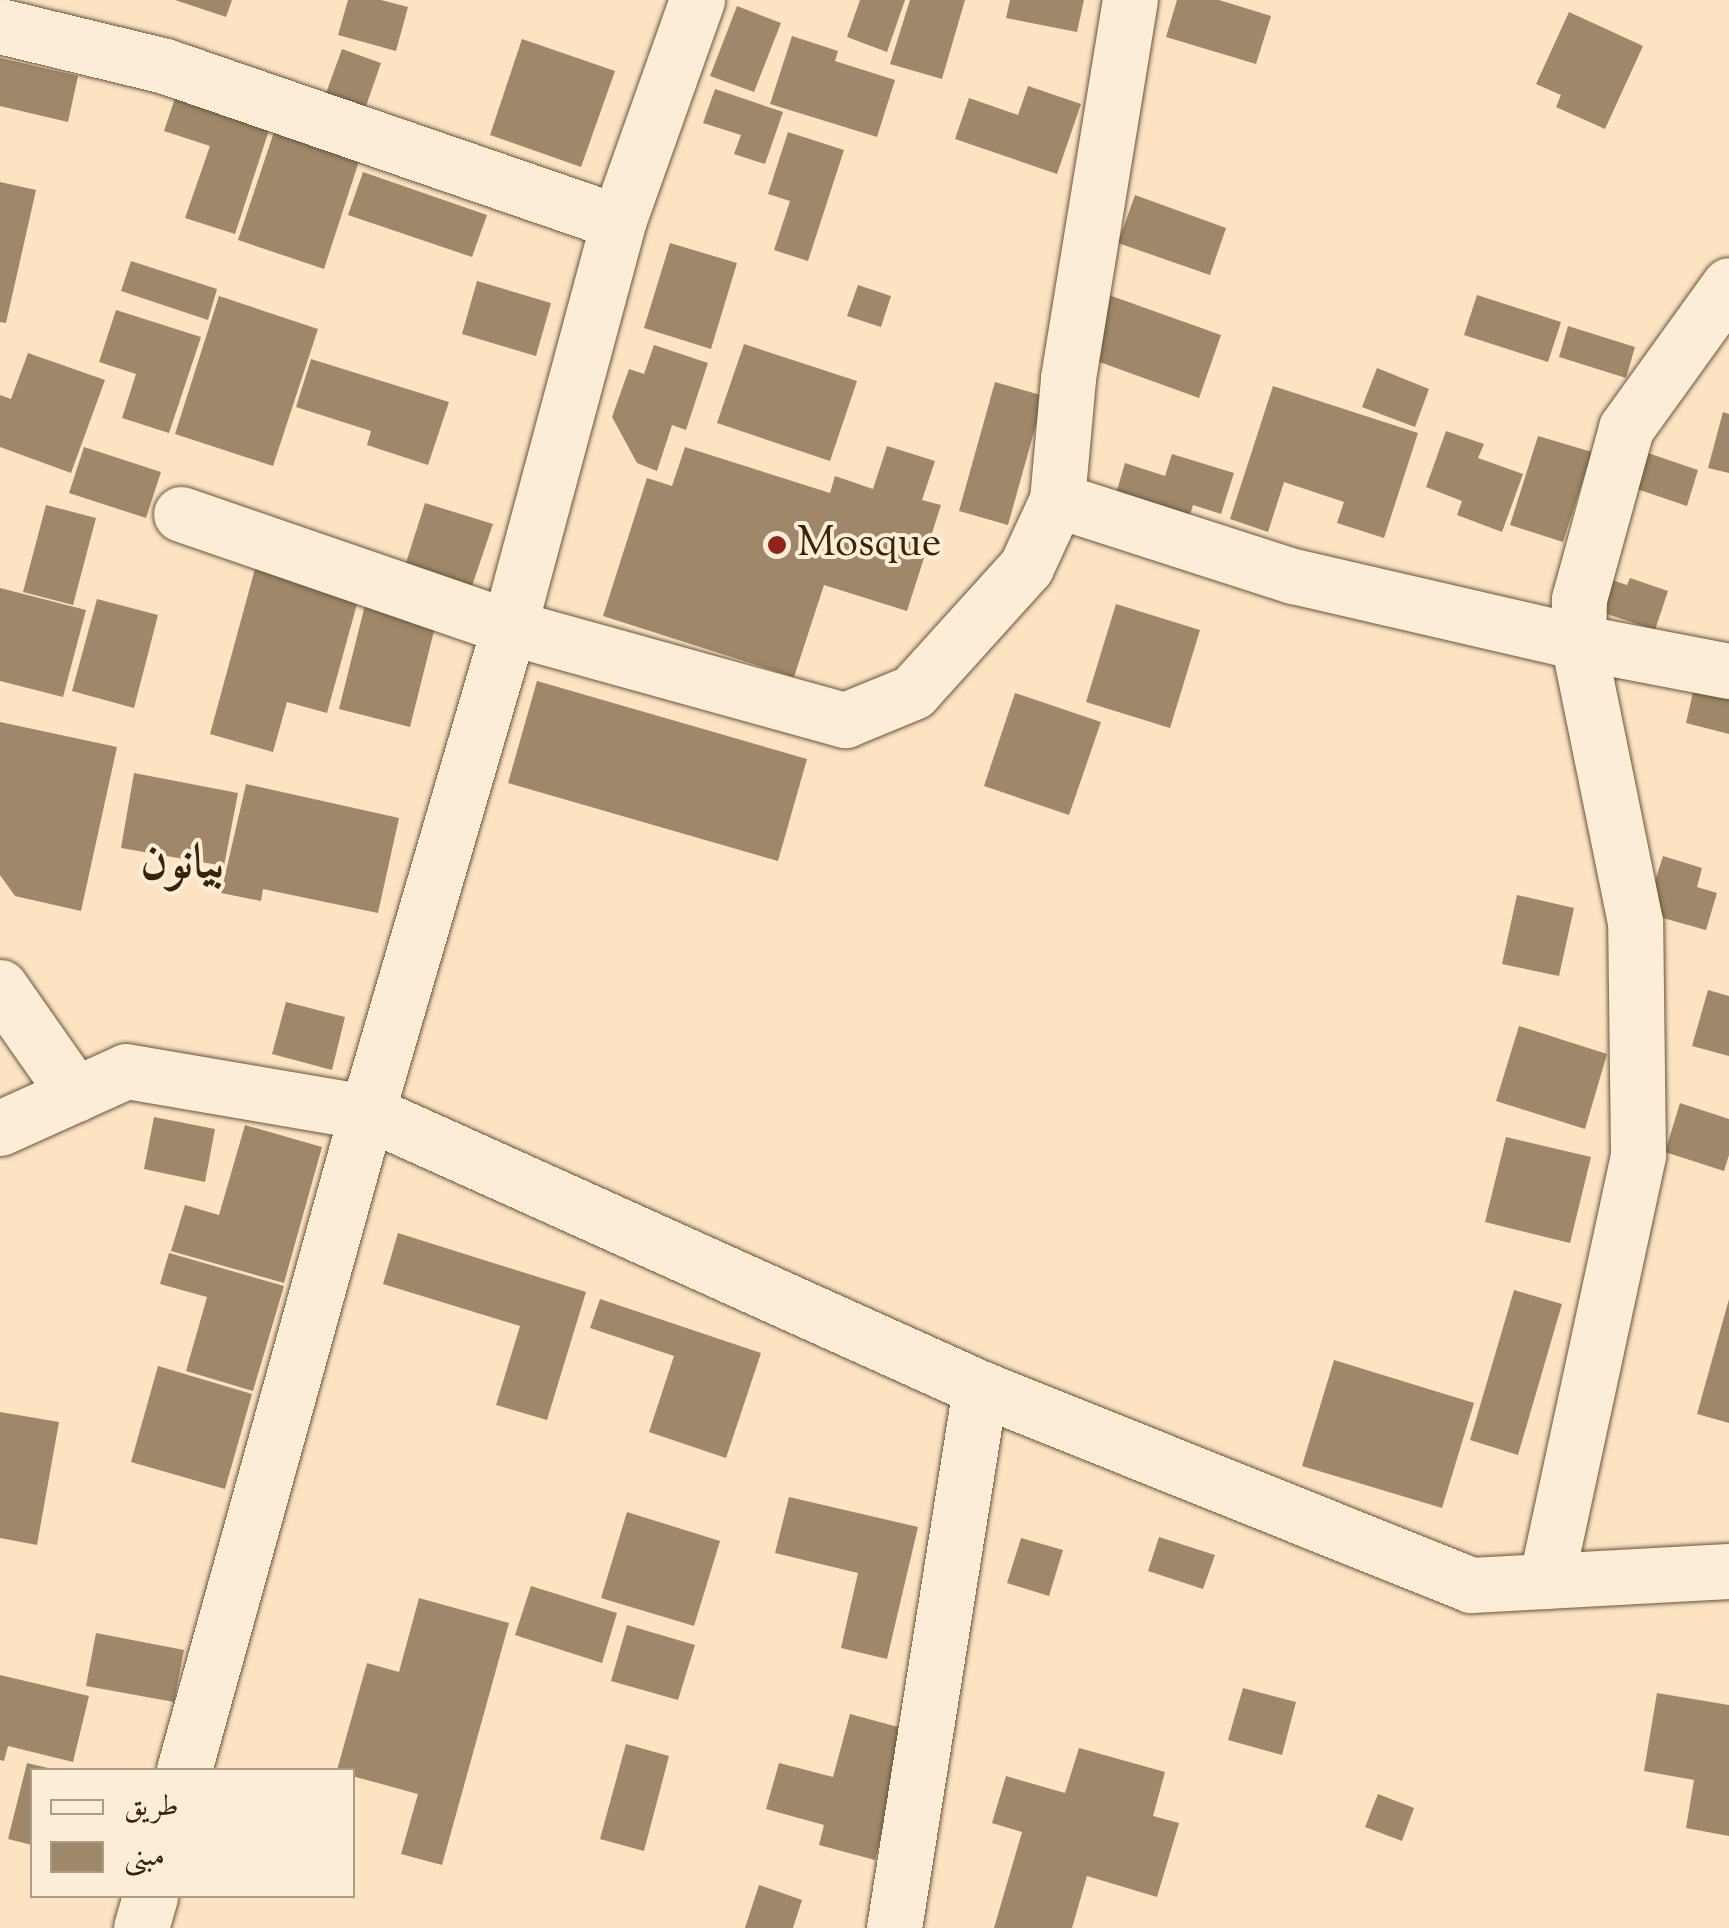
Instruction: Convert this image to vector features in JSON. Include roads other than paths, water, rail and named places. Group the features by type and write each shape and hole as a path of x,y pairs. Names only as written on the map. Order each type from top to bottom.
{"street":[{"path":"185,1768 367,1112 509,627 618,222 697,0"},
{"path":"181,514 509,627 846,720 912,692 1026,567 1056,500 1068,378 1130,0"},
{"path":"0,26 165,66 618,222"},
{"path":"1546,1581 1638,1156 1635,922 1578,642 1579,599 1626,428 1729,286"},
{"path":"1056,500 1293,576 1578,642 1729,672"},
{"path":"0,987 75,1094"},
{"path":"0,1128 126,1071 367,1112 980,1388 1471,1585 1729,1571"},
{"path":"894,1928 980,1388"},
{"path":"141,1928 149,1898"}],"place":[{"name":"Mosque","path":"777,545"}],"district":[{"name":"بيانون","path":"182,866"}]}
